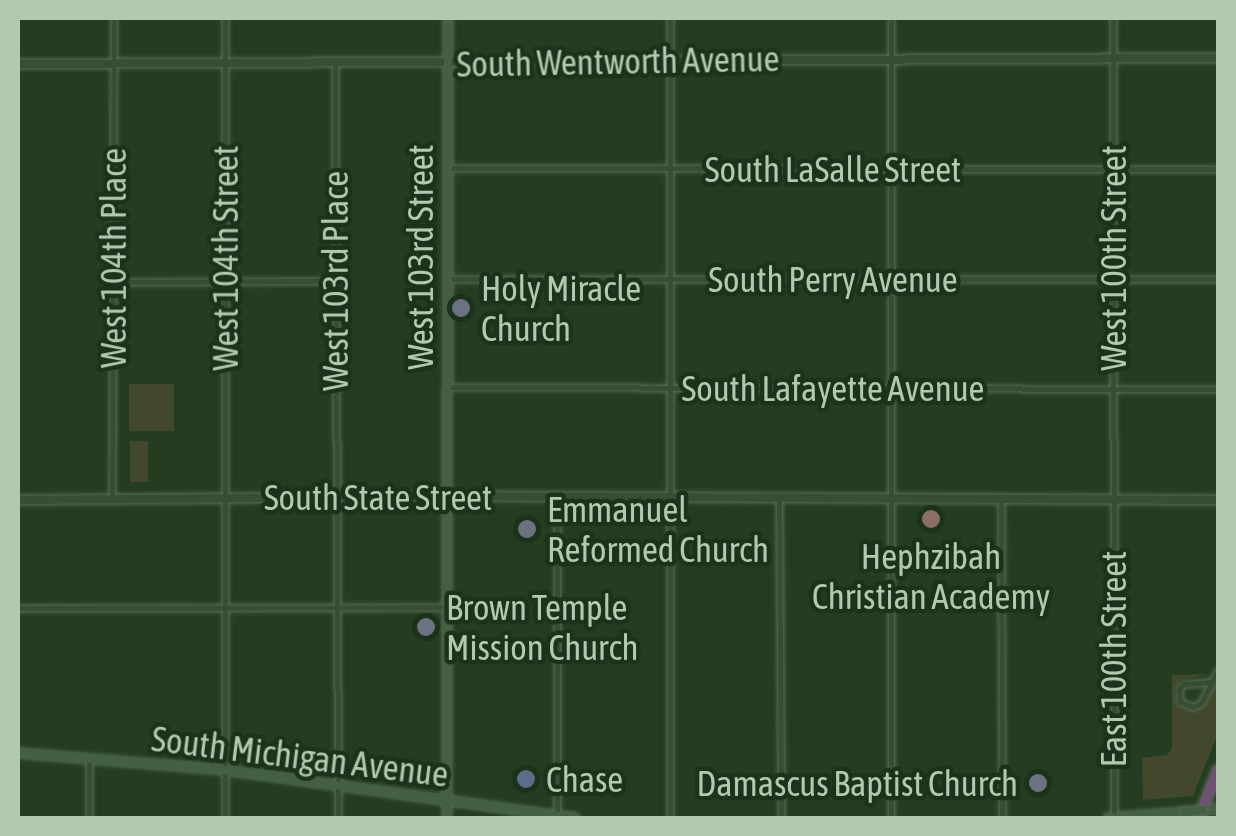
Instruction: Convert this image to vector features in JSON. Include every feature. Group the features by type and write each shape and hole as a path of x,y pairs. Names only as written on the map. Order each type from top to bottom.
{"highway":[{"path":"1199,818 1218,770"}],"main road":[{"name":"West 103rd Street","path":"447,818 448,18"},
{"name":"South Michigan Avenue","path":"18,754 225,770 576,818"},
{"path":"1112,818 1218,809"}],"street":[{"name":"West 104th Place","path":"112,499 114,18"},
{"name":"West 104th Street","path":"225,18 225,818"},
{"path":"670,18 670,818"},
{"path":"891,818 892,18"},
{"name":"West 100th Street","path":"1113,18 1113,499"},
{"name":"South Wentworth Avenue","path":"18,64 1218,58"},
{"name":"West 103rd Place","path":"335,64 338,818"},
{"name":"South LaSalle Street","path":"448,168 1218,169"},
{"name":"South Perry Avenue","path":"447,279 1218,280"},
{"path":"113,282 336,281"},
{"name":"South Lafayette Avenue","path":"447,387 1218,389"},
{"name":"South State Street","path":"18,500 447,496 1218,500"},
{"path":"557,497 558,816"},
{"path":"779,498 781,818"},
{"path":"1001,498 1002,818"},
{"name":"East 100th Street","path":"1112,818 1113,499"},
{"path":"18,608 447,607"},
{"path":"1211,682 1184,684 1179,689 1180,702 1193,707 1201,703 1218,670"},
{"path":"89,760 89,818"}],"green space":[{"path":"129,384 174,384 174,431 129,431"},
{"path":"130,441 148,441 148,482 130,482"},
{"path":"1211,674 1181,680 1174,690 1177,705 1193,710 1206,703 1218,681 1218,734 1193,796 1143,800 1142,758 1166,755 1172,749 1172,675"}],"place":[{"name":"Holy Miracle Church","path":"461,308"},
{"name":"Hephzibah Christian Academy","path":"931,519"},
{"name":"Emmanuel Reformed Church","path":"527,529"},
{"name":"Brown Temple Mission Church","path":"426,627"},
{"name":"Chase","path":"526,779"},
{"name":"Damascus Baptist Church","path":"1038,783"}]}
